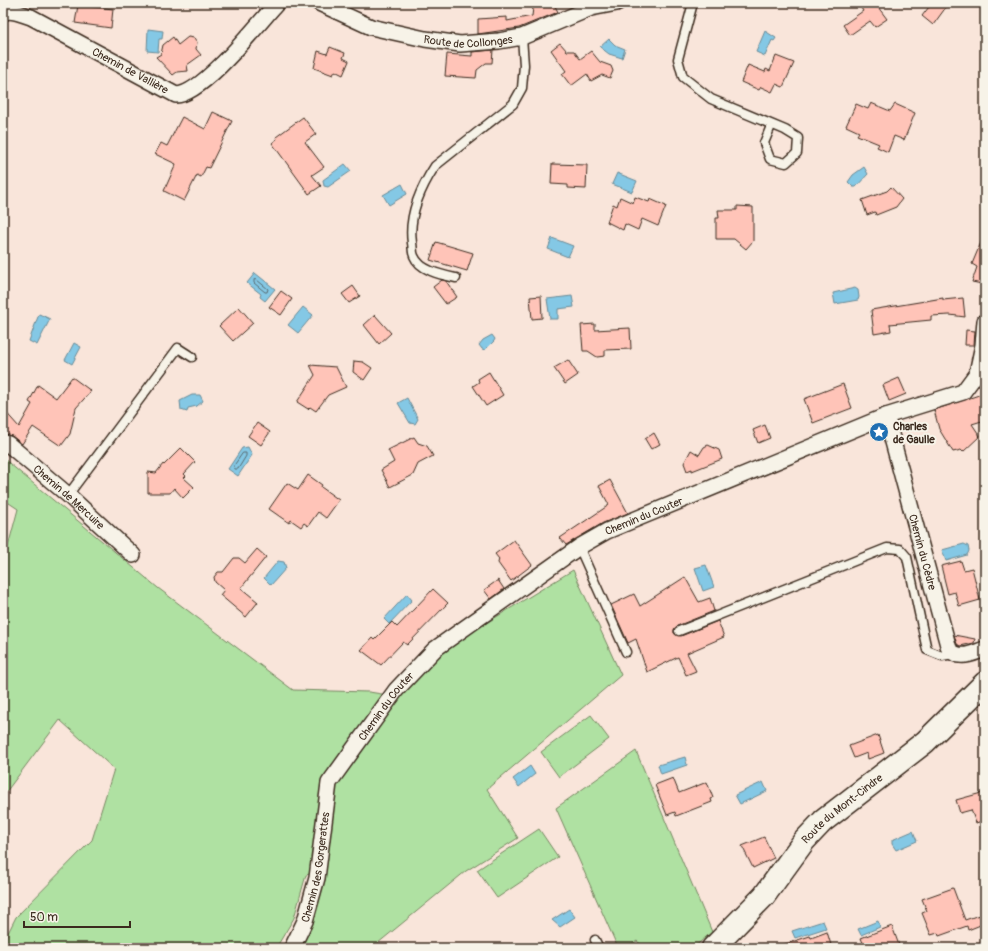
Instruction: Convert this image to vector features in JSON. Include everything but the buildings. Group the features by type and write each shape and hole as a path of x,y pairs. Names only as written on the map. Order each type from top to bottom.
{"street":[{"name":"Chemin de Vallière","path":"3,13 12,11 31,18 176,95 184,95 210,76 277,3"},
{"name":"Route de Collonges","path":"319,3 371,27 425,39 460,44 499,41 522,37 591,8 617,3"},
{"name":"Chemin du Couter","path":"329,783 396,690 435,649 579,547 607,531 886,416 963,392 977,373 983,345 985,321"},
{"name":"Chemin du Cèdre","path":"886,416 949,649 954,654"},
{"name":"Chemin de Mercuire","path":"3,442 8,444 68,495 133,556"},
{"path":"954,654 963,656 985,649"},
{"name":"Route du Mont-Cindre","path":"714,948 764,896 804,841 823,821 925,742 985,683"},
{"name":"Chemin des Gorgerattes","path":"292,948 305,921 317,878 329,783"}],"lane":[{"path":"693,3 678,59 683,77 711,99 798,138 797,153 786,163 770,159 764,144 771,126"},
{"path":"456,278 432,272 423,266 414,256 411,234 413,210 426,179 435,166 513,104 522,88 524,65 522,37"},
{"path":"68,495 178,348 192,357"},
{"path":"579,547 626,652"},
{"path":"679,631 887,548 900,550 907,557 927,650 942,656 954,654"}],"green space":[{"path":"3,458 158,588 293,690 369,692 401,697 406,684 439,652 573,570 621,675 487,789 518,838 466,871 372,948 298,948 323,871 306,875 294,918 276,948 3,948 3,943 16,917 92,840 114,769 60,720 3,796 3,565 18,509 3,499"},
{"path":"591,715 609,739 559,777 541,752"},
{"path":"636,751 712,932 693,948 645,948 637,941 625,948 618,948 556,808"},
{"path":"539,829 558,857 497,898 477,870"}],"water":[{"path":"148,29 163,31 162,39 159,39 158,52 147,51"},
{"path":"765,31 776,38 774,41 772,40 765,56 756,52"},
{"path":"609,39 615,45 625,49 622,58 609,54 600,47"},
{"path":"345,164 351,171 328,187 324,186 323,180"},
{"path":"864,167 868,174 856,187 853,187 848,182 853,175"},
{"path":"617,173 637,181 632,192 612,184"},
{"path":"402,184 407,194 389,205 383,195"},
{"path":"552,238 573,246 568,257 548,249"},
{"path":"255,273 275,289 265,301 260,297 261,294 247,283"},
{"path":"855,288 858,290 858,300 835,304 833,293"},
{"path":"572,296 574,307 558,309 558,319 550,319 547,299"},
{"path":"303,307 313,315 298,333 288,325"},
{"path":"39,314 50,319 37,345 29,341"},
{"path":"492,335 495,339 494,341 485,350 482,349 479,345 483,340"},
{"path":"74,343 81,347 72,364 65,360"},
{"path":"192,395 200,395 203,401 197,406 188,408 187,412 181,410 180,401"},
{"path":"407,398 418,419 415,424 410,423 398,403"},
{"path":"248,447 252,455 238,476 228,469 242,448"},
{"path":"964,544 968,546 969,551 967,555 946,561 942,550"},
{"path":"278,561 284,562 286,568 271,585 264,578"},
{"path":"706,565 714,587 703,591 695,568"},
{"path":"407,594 412,600 389,624 384,619"},
{"path":"685,757 687,765 661,774 658,765"},
{"path":"530,766 535,774 519,787 513,779"},
{"path":"763,782 767,791 740,804 735,795"},
{"path":"913,831 917,841 896,850 892,844 892,840"},
{"path":"569,909 575,917 560,927 552,920"},
{"path":"823,921 826,928 795,938 792,931"},
{"path":"878,921 880,927 861,935 858,929"}],"place":[{"name":"Charles de Gaulle","path":"879,432"}]}
